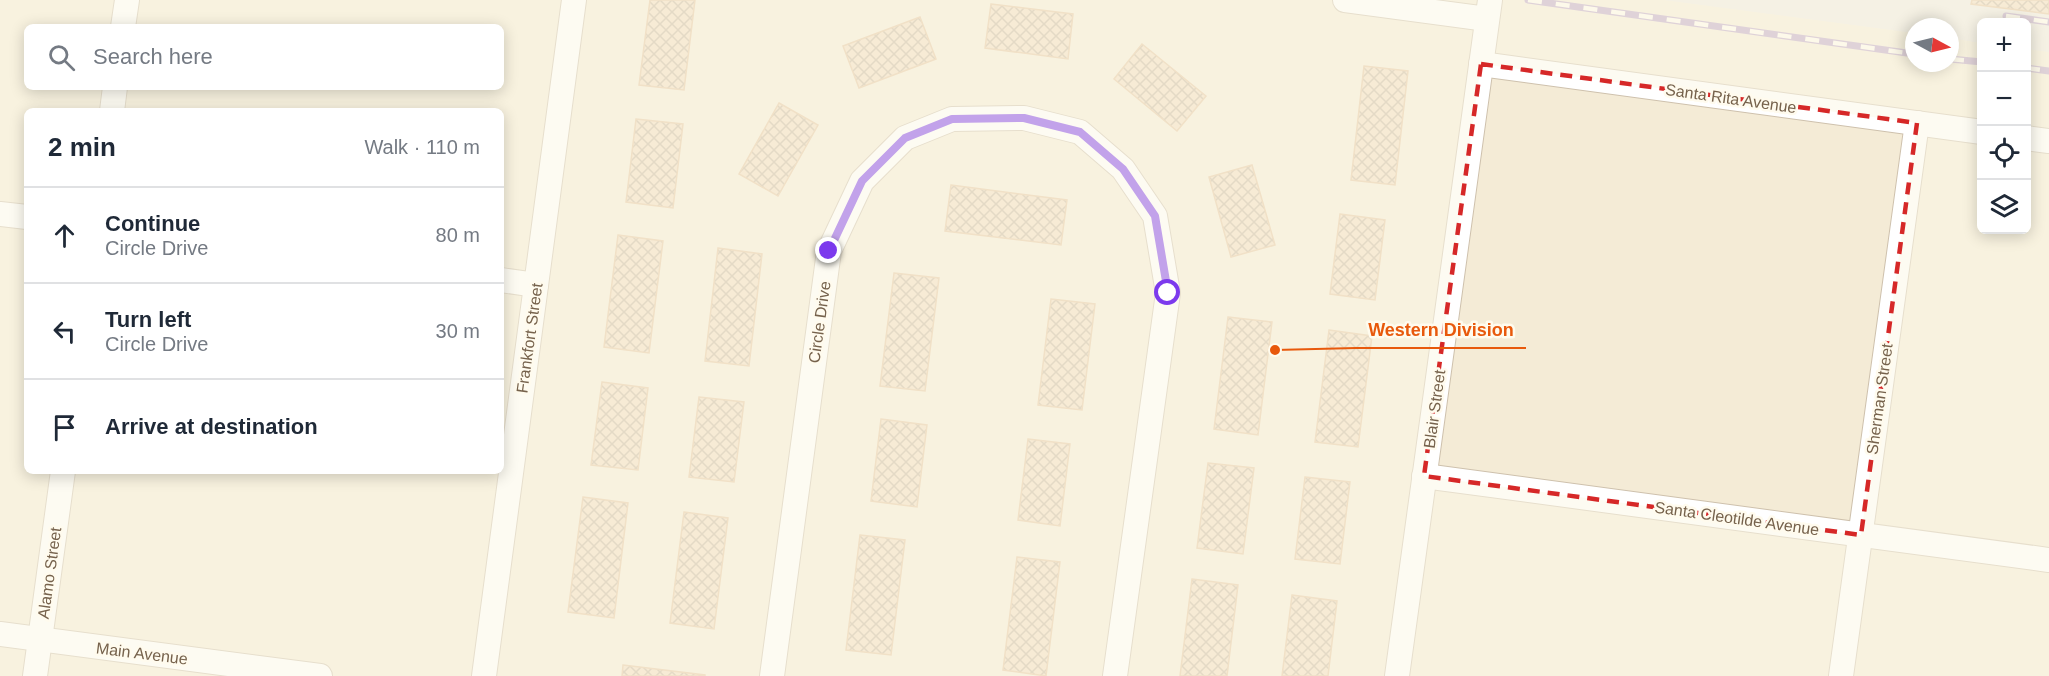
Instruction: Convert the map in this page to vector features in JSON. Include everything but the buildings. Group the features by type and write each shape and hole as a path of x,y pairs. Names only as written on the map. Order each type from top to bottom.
{"street":[{"path":"123,24 127,0"},
{"name":"Frankfort Street","path":"484,676 574,0"},
{"path":"1346,0 1489,10"},
{"name":"Blair Street","path":"1397,676 1489,10"},
{"name":"Santa Rita Avenue","path":"1481,64 1977,131"},
{"path":"112,108 115,90"},
{"name":"Circle Drive","path":"772,676 829,251 862,181 905,138 952,119 1024,118 1080,132 1123,169 1155,216 1168,293 1115,676"},
{"name":"Sherman Street","path":"1841,676 1917,123"},
{"path":"2031,139 2049,141"},
{"path":"0,214 24,217"},
{"path":"504,280 536,285"},
{"name":"Alamo Street","path":"35,676 63,474"},
{"name":"Santa Cleotilde Avenue","path":"1424,476 2049,560"},
{"name":"Main Avenue","path":"0,634 320,676"}],"highlighted area":[{"path":"1481,64 1917,123 1861,535 1424,476"}],"shaded area":[{"path":"0,0 2049,0 2049,676 0,676"},
{"path":"1664,0 2049,0 2049,52 2031,50 2031,18 1977,18 1977,42 1959,39 1959,18 1905,18 1905,32"}],"railway":[{"path":"1528,0 1905,53"},
{"path":"2006,16 2049,22"},
{"path":"1959,60 1977,62"},
{"path":"2031,69 2049,71"}],"place":[{"name":"Western Division","path":"1275,350"}],"route":[{"path":"829,251 862,181 905,138 952,119 1024,118 1080,132 1123,169 1155,216 1168,293"}]}
